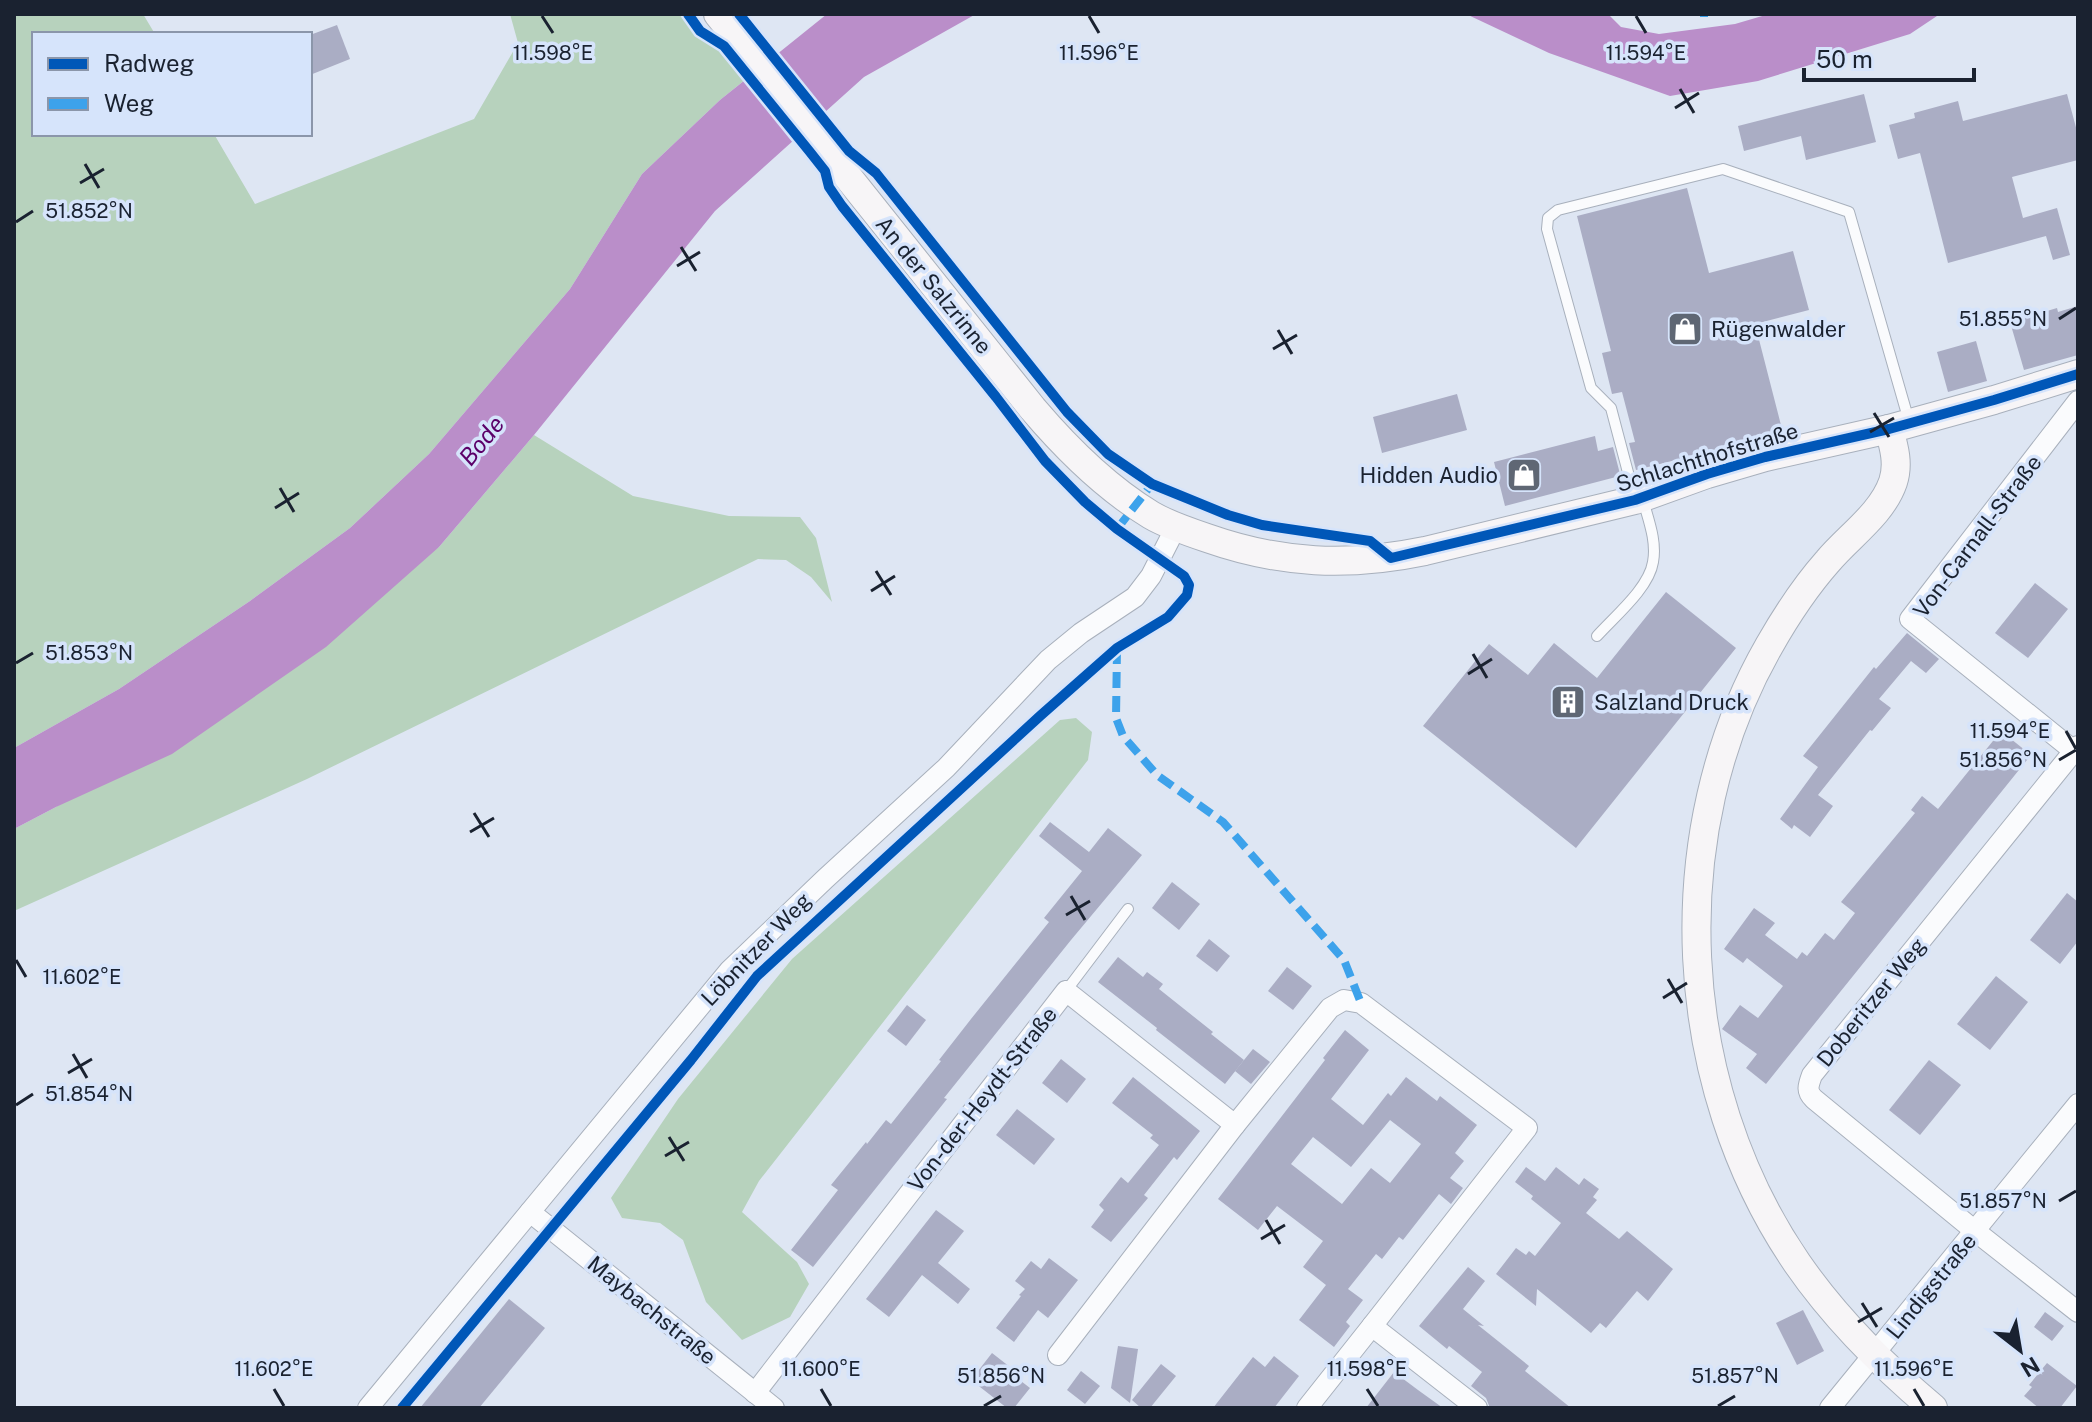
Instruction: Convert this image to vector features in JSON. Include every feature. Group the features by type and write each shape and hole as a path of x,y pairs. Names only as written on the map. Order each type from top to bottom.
{"street":[{"name":"An der Salzrinne","path":"718,14 1063,444 1136,505 1176,527"},
{"name":"Schlachthofstraße","path":"1176,527 1255,553 1314,561 1391,558 1639,499 1765,457 1900,426 2078,374"},
{"name":"Von-Carnall-Straße","path":"2076,748 1910,619 2078,401"},
{"path":"1900,426 1896,465 1887,495 1827,561 1790,611 1750,684 1734,721 1710,800 1699,879 1697,922 1700,991 1716,1085 1740,1155 1766,1211 1797,1263 1848,1328 1897,1378 1933,1408"},
{"name":"Löbnitzer Weg","path":"368,1408 729,971 946,768 1048,660 1081,633 1135,597 1151,576 1176,527"},
{"name":"Doberitzer Weg","path":"1975,1231 1814,1099 1808,1086 1812,1075 2076,748"},
{"name":"Von-der-Heydt-Straße","path":"755,1393 1066,991 1235,1125"},
{"path":"1058,1355 1235,1125 1330,1008 1344,1000 1361,1003 1527,1128 1307,1408"},
{"name":"Lindigstraße","path":"1873,1355 2078,1104"},
{"name":"Maybachstraße","path":"530,1212 774,1408"},
{"path":"1975,1231 2078,1312"},
{"path":"1372,1326 1477,1408"},
{"path":"1830,1408 1873,1355"}],"lane":[{"path":"1597,636 1649,575 1654,560 1653,542 1611,408 1591,388 1547,229 1548,218 1558,210 1723,169 1849,212 1900,426"},
{"path":"1066,991 1128,909"}],"green space":[{"path":"14,14 143,14 154,32 32,32 32,136 215,136 255,204 474,119 518,43 510,14 679,14 691,29 722,48 746,79 642,174 570,289 429,454 350,528 250,601 119,689 14,748"},
{"path":"534,435 633,496 729,516 800,517 816,538 832,602 811,577 786,560 758,559 307,779 14,911 14,829 56,807 439,547"},
{"path":"1076,718 1092,732 1088,760 759,1181 742,1212 797,1262 809,1284 790,1317 742,1340 706,1302 683,1240 660,1223 622,1218 611,1198 678,1099 792,959 1060,720"}],"water":[{"name":"Bode","path":"827,14 976,14 864,77 715,211 439,547 326,647 172,754 14,829 14,748 119,689 250,601 350,528 429,454 570,289 642,174 720,100"},
{"path":"1466,14 1608,14 1621,27 1659,34 1735,24 1769,14 1940,14 1910,34 1758,81 1670,96 1549,53"}],"building":[{"path":"337,25 350,59 312,74 312,34"},
{"path":"1864,94 1876,142 1806,160 1801,136 1744,151 1738,126"},
{"path":"2067,94 2078,135 2078,160 2012,177 2023,218 2057,208 2070,255 2053,260 2046,236 1948,263 1920,153 1898,159 1889,125 1915,118 1914,113 1958,101 1963,121"},
{"path":"1687,188 1709,273 1793,251 1809,310 1755,324 1783,433 1636,470 1629,443 1635,442 1622,392 1612,394 1602,353 1611,351 1577,216"},
{"path":"2078,306 2078,355 2024,370 2010,322 2057,308 2058,312"},
{"path":"1976,341 1987,381 1948,392 1937,352"},
{"path":"1457,394 1467,430 1382,453 1373,417"},
{"path":"1595,436 1598,451 1613,447 1620,474 1505,506 1494,462"},
{"path":"2035,583 2068,609 2028,658 1995,633"},
{"name":"Salzland Druck","path":"1666,592 1736,648 1576,848 1423,726 1489,644 1528,675 1554,643 1597,678"},
{"path":"1907,633 1939,659 1926,673 1911,661 1879,699 1891,708 1818,795 1833,806 1810,837 1794,825 1792,829 1780,819 1818,767 1803,756 1874,667 1876,669"},
{"path":"2001,731 2031,755 1766,1084 1746,1068 1757,1054 1722,1029 1740,1005 1758,1018 1783,986 1747,958 1743,963 1724,949 1754,908 1775,923 1765,935 1797,959 1802,952 1807,956 1825,933 1834,940 1855,913 1841,902 1915,813 1911,810 1922,796 1938,809"},
{"path":"1050,822 1089,852 1108,828 1142,855 944,1098 947,1099 813,1267 791,1250 838,1190 831,1185 886,1120 891,1124 1049,922 1044,918 1082,871 1039,836"},
{"path":"1172,882 1200,904 1179,930 1152,908"},
{"path":"2067,893 2078,902 2078,941 2060,964 2030,940"},
{"path":"1209,939 1230,956 1217,972 1196,956"},
{"path":"1118,957 1143,977 1147,972 1163,984 1159,989 1244,1060 1225,1084 1098,982"},
{"path":"1287,967 1312,986 1293,1010 1268,991"},
{"path":"1996,976 2028,1002 1990,1050 1957,1024"},
{"path":"907,1005 926,1020 906,1046 887,1031"},
{"path":"1345,1030 1369,1050 1331,1099 1363,1125 1388,1093 1391,1096 1406,1077 1437,1101 1440,1096 1477,1125 1455,1153 1464,1161 1450,1178 1463,1188 1451,1204 1439,1194 1403,1240 1399,1237 1382,1259 1376,1254 1348,1289 1363,1300 1346,1322 1350,1326 1334,1347 1299,1320 1326,1285 1303,1267 1323,1241 1277,1206 1258,1230 1218,1199 1325,1060 1323,1058","holes":["1390,1120 1421,1144 1390,1183 1371,1168 1342,1204 1291,1164 1313,1137 1351,1167"]},
{"path":"1253,1049 1270,1062 1251,1084 1235,1071"},
{"path":"1061,1059 1086,1079 1067,1103 1042,1083"},
{"path":"1929,1060 1961,1085 1920,1135 1889,1110"},
{"path":"1133,1077 1200,1131 1177,1160 1174,1157 1144,1195 1148,1198 1111,1242 1091,1227 1104,1210 1099,1205 1121,1177 1128,1183 1159,1145 1150,1138 1153,1135 1112,1103"},
{"path":"1017,1109 1055,1139 1034,1165 996,1135"},
{"path":"1526,1167 1545,1181 1556,1167 1579,1185 1584,1178 1599,1189 1593,1197 1597,1200 1586,1213 1619,1239 1627,1231 1673,1269 1648,1301 1637,1291 1606,1328 1600,1323 1591,1333 1537,1289 1536,1306 1496,1274 1516,1248 1526,1255 1529,1251 1535,1256 1561,1223 1515,1182"},
{"path":"936,1210 964,1231 938,1263 970,1289 958,1304 922,1275 889,1317 866,1299"},
{"path":"1049,1258 1078,1280 1048,1318 1038,1310 1014,1342 996,1328 1025,1289 1015,1281 1031,1261 1041,1269"},
{"path":"1468,1267 1485,1281 1463,1309 1529,1366 1525,1371 1571,1408 1490,1408 1486,1398 1471,1386 1482,1372 1419,1326"},
{"path":"509,1299 545,1328 479,1408 420,1408"},
{"path":"1803,1310 1824,1351 1797,1365 1776,1323"},
{"path":"2045,1312 2064,1326 2052,1341 2034,1327"},
{"path":"1118,1346 1138,1349 1130,1403 1111,1388"},
{"path":"992,1353 1019,1374 1017,1378 1030,1388 1014,1408 1007,1408 971,1380"},
{"path":"1274,1356 1299,1376 1274,1408 1213,1408 1253,1357 1265,1367"},
{"path":"2047,1363 2077,1386 2060,1408 2039,1408 2024,1396"},
{"path":"1161,1364 1176,1376 1150,1408 1141,1408 1132,1400"},
{"path":"1081,1371 1100,1386 1085,1404 1067,1390"},
{"path":"1394,1372 1418,1390 1443,1408 1366,1408"}],"marked path":[{"path":"1117,529 1152,484"},
{"path":"1117,648 1116,718 1123,736 1157,775 1223,822 1344,960 1361,1003"}],"cycle path":[{"path":"402,1408 757,976 1040,716 1117,648 1168,617 1187,595 1189,585 1184,576 1117,529 1045,461 842,206 829,187 825,171 810,152 724,46 700,31 688,14"},
{"path":"739,14 849,151 876,173 1067,412 1108,454 1152,484 1228,515 1262,525 1370,541 1391,558 1635,500 1765,457 1889,429 2078,374"}],"place":[{"name":"Rügenwalder","path":"1685,329"},
{"name":"Hidden Audio","path":"1524,475"},
{"name":"Salzland Druck","path":"1568,702"}]}
